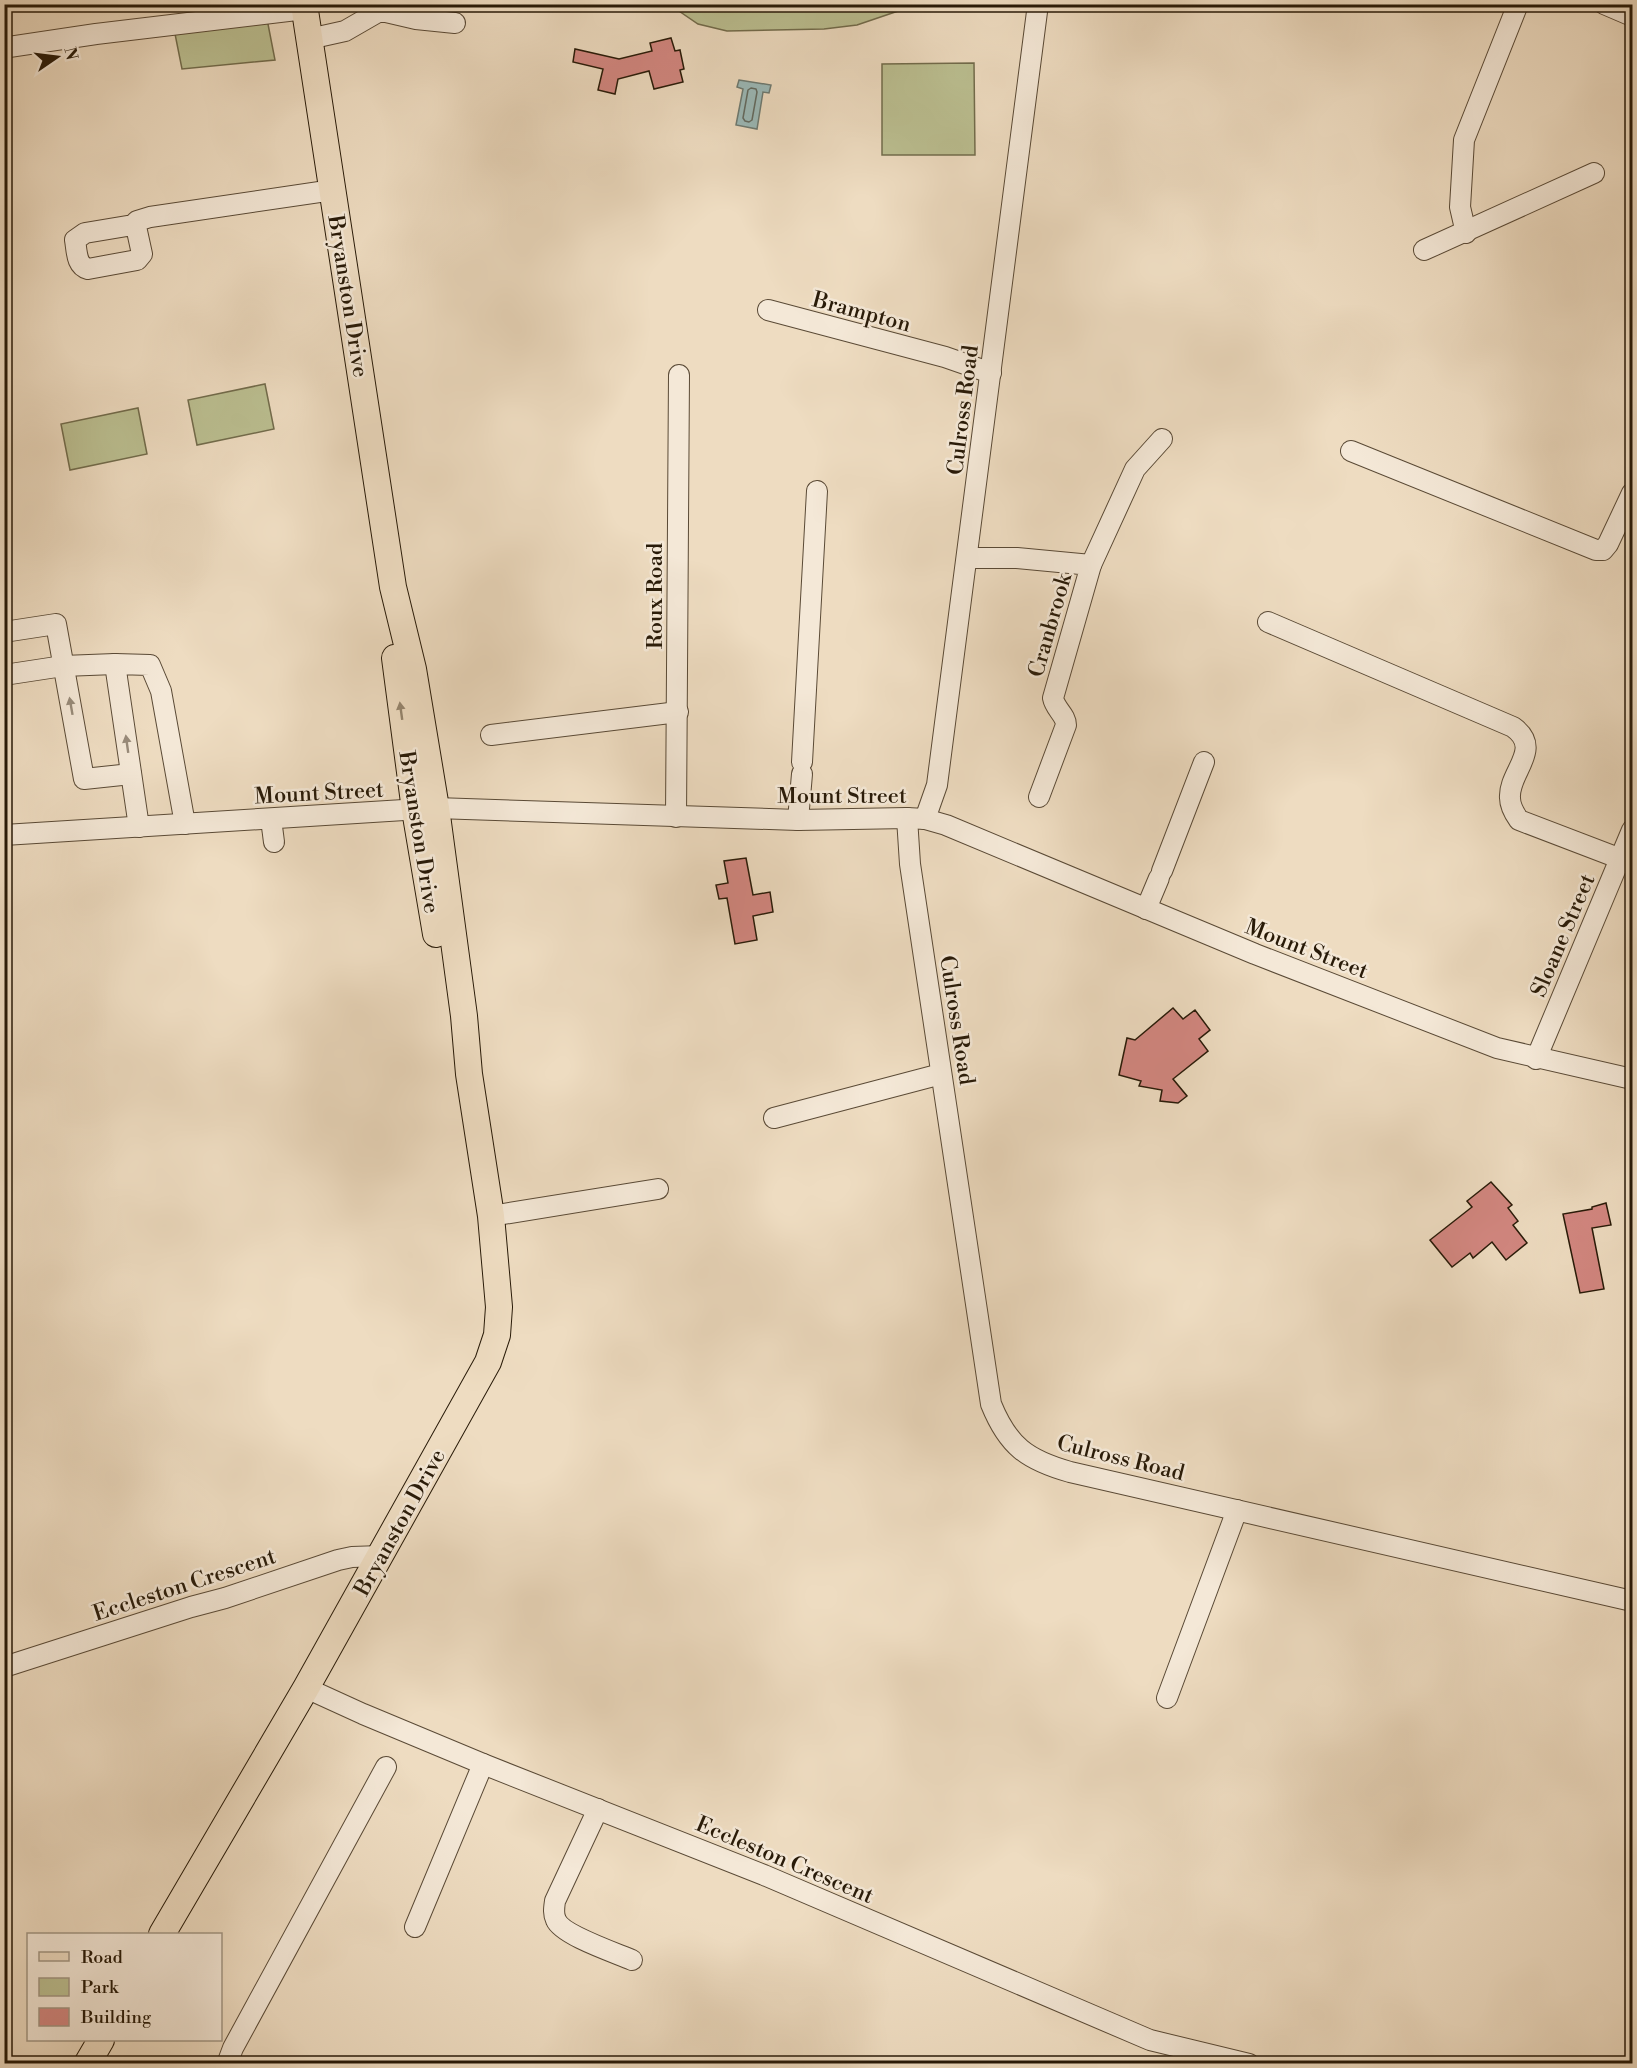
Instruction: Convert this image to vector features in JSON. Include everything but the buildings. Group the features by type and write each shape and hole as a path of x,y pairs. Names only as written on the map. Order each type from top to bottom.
{"main road":[{"name":"Bryanston Drive","path":"163,1933 381,1556 488,1362 497,1335 499,1307 491,1216 469,1074 451,1018 426,809 413,669 393,587 304,7"},
{"path":"87,2064 99,2041"}],"street":[{"name":"Culross Road","path":"1038,4 937,785 916,819 910,864 991,1404 999,1423 1011,1440 1033,1458 1047,1465 1632,1601"},
{"path":"1466,233 1461,219 1460,200 1464,140 1518,4"},
{"path":"1604,4 1632,16"},
{"path":"9,47 304,7"},
{"path":"309,39 345,31 378,12 455,23"},
{"path":"1424,250 1466,233 1594,173"},
{"path":"133,225 137,221 150,217 333,190"},
{"name":"Brampton","path":"768,310 945,357 991,373"},
{"name":"Roux Road","path":"676,817 679,375"},
{"name":"Cranbrook","path":"1039,797 1066,725 1065,718 1056,708 1053,698 1091,565 1135,469 1162,439"},
{"path":"1351,451 1596,550 1603,550 1608,544 1632,493"},
{"path":"798,820 817,491"},
{"name":"Cranbrook","path":"967,558 1017,558 1091,565"},
{"path":"1268,622 1513,727 1522,734 1526,745 1526,753 1509,796 1513,811 1519,820 1621,859"},
{"path":"4,632 56,624 84,778 131,774"},
{"path":"115,664 139,827"},
{"path":"4,675 63,666 150,665 162,691 185,824"},
{"path":"491,735 678,712"},
{"path":"1146,909 1204,762"},
{"name":"Mount Street","path":"4,835 426,809 798,820 916,819 946,825 1255,954 1497,1048 1536,1059 1632,1079"},
{"path":"271,819 274,842"},
{"name":"Sloane Street","path":"1536,1059 1632,830"},
{"path":"774,1118 941,1074"},
{"path":"491,1216 657,1189"},
{"path":"1167,1698 1237,1510"},
{"name":"Eccleston Crescent","path":"4,1666 225,1598 338,1560 381,1556"},
{"name":"Eccleston Crescent","path":"306,1688 483,1764 764,1875 1150,2040 1249,2064"},
{"path":"415,1927 483,1764"},
{"path":"227,2064 233,2048 386,1767"},
{"path":"598,1809 555,1901 556,1921 564,1931 632,1960"}],"green space":[{"path":"673,5 909,5 904,9 857,25 824,29 727,31 698,24"},
{"path":"267,19 275,60 182,69 174,29"},
{"path":"974,63 975,155 882,155 882,64"},
{"path":"265,384 274,429 197,445 188,400"},
{"path":"138,408 147,454 70,470 61,424"}],"water":[{"path":"739,80 771,85 769,93 763,92 757,129 736,125 743,89 737,87"}]}
